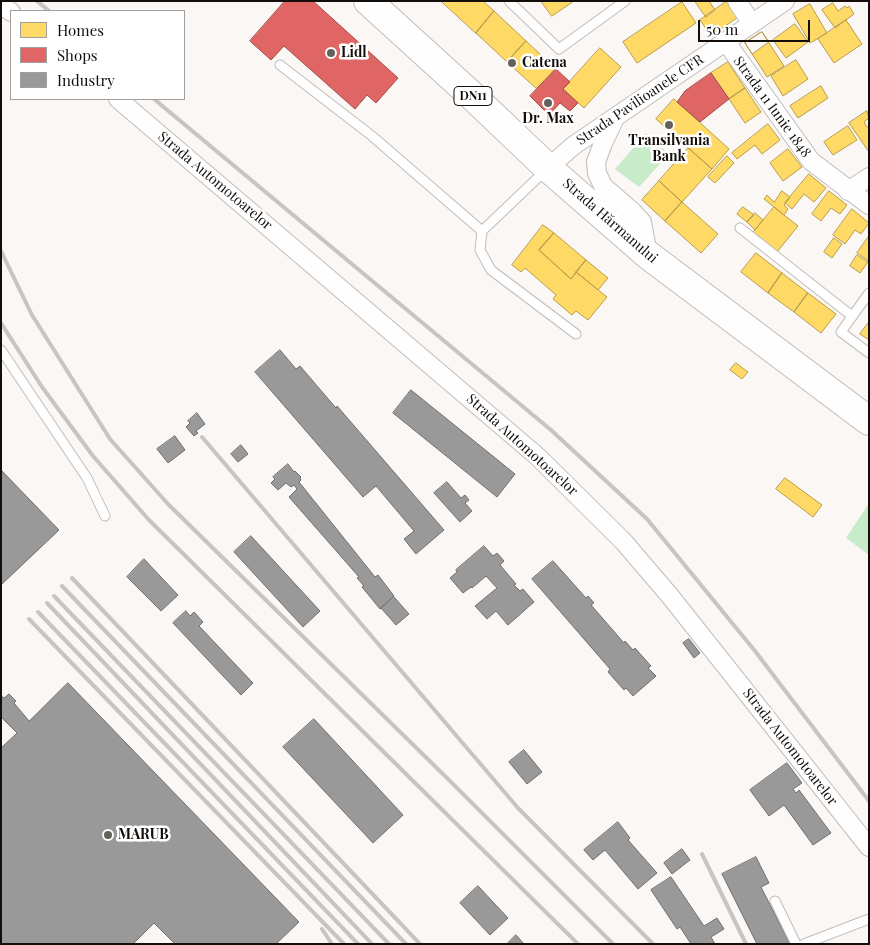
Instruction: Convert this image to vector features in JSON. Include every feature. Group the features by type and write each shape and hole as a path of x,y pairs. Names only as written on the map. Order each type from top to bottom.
{"main road":[{"name":"Strada Hărmanului","path":"368,1 548,168 648,255 869,421"}],"street":[{"path":"737,1 752,24"},
{"name":"Strada Pavilioanele CFR","path":"548,168 573,146 785,1"},
{"name":"Strada 11 Iunie 1848","path":"726,42 811,161 848,191 869,205"},
{"name":"Strada Automotoarelor","path":"119,100 537,456 582,499 623,541 670,596 869,847"},
{"path":"617,116 596,162 597,173 603,186 642,222 648,255"},
{"path":"848,191 869,177"}],"lane":[{"path":"509,1 559,49 625,1"},
{"path":"280,65 372,136 482,231"},
{"path":"548,168 482,231 480,250 491,270 576,334"},
{"path":"740,228 852,316"},
{"path":"869,293 841,332 869,353"},
{"path":"1,350 87,478 105,516"},
{"path":"776,901 796,944"},
{"path":"804,944 869,920"}],"green space":[{"path":"646,133 669,154 639,187 615,169"},
{"path":"869,503 869,555 846,538"}],"building: Homes":[{"path":"441,1 483,1 494,11 476,33"},
{"path":"541,1 574,1 552,16"},
{"path":"695,1 709,1 715,10 706,17"},
{"path":"727,1 731,1 741,15 711,36 700,20"},
{"path":"682,2 696,23 637,63 623,42"},
{"path":"833,3 838,11 845,6 847,8 849,6 854,14 835,28 822,10"},
{"path":"810,4 827,33 810,43 793,14"},
{"path":"494,11 526,41 507,62 476,33"},
{"path":"846,20 862,44 834,63 818,39"},
{"path":"795,24 808,42 786,58 773,40"},
{"path":"762,32 784,66 767,77 745,43"},
{"path":"762,32 769,42 752,54 745,43"},
{"path":"526,41 556,69 537,89 507,62"},
{"path":"600,48 621,67 584,108 563,89"},
{"path":"796,60 808,79 783,96 771,76"},
{"path":"728,62 745,88 729,99 711,73"},
{"path":"821,86 828,98 798,118 790,106"},
{"path":"745,88 761,112 745,123 729,99"},
{"path":"674,99 729,149 712,169 656,119"},
{"path":"867,111 869,118 864,122 867,127 869,126 869,152 849,123"},
{"path":"768,124 780,140 762,154 755,145 737,159 732,153"},
{"path":"848,126 857,140 833,155 824,142"},
{"path":"688,148 712,169 682,202 659,181"},
{"path":"788,149 802,167 783,181 770,163"},
{"path":"727,156 734,163 715,183 708,177"},
{"path":"809,174 826,188 814,202 804,194 792,209 785,203"},
{"path":"659,181 682,202 665,221 642,200"},
{"path":"782,191 790,197 784,205 788,209 784,215 764,199 767,195 774,202"},
{"path":"829,191 847,205 840,214 831,208 821,221 812,214"},
{"path":"682,202 718,234 701,253 665,221"},
{"path":"743,207 754,215 747,222 737,214"},
{"path":"774,207 798,226 777,252 753,233"},
{"path":"852,209 869,223 861,234 855,230 845,244 833,235"},
{"path":"755,213 763,220 755,230 747,222"},
{"path":"543,225 554,233 539,250 571,279 576,272 607,297 588,320 576,311 572,315 553,299 556,295 525,268 521,272 512,265"},
{"path":"554,233 586,260 571,279 539,250"},
{"path":"869,236 869,261 857,253"},
{"path":"834,238 842,244 832,258 824,252"},
{"path":"756,253 782,273 768,293 741,272"},
{"path":"857,255 868,262 860,273 850,266"},
{"path":"586,260 608,278 598,290 576,272"},
{"path":"782,273 808,293 794,312 768,293"},
{"path":"808,293 836,314 821,333 794,312"},
{"path":"869,322 869,340 860,334"},
{"path":"736,363 748,372 742,379 730,370"},
{"path":"785,478 822,505 813,517 776,489"}],"building: Shops":[{"name":"Lidl","path":"285,1 313,1 398,78 376,103 367,95 355,109 284,46 271,60 250,41"},
{"path":"556,69 570,82 563,89 578,103 570,111 560,103 549,115 530,96"},
{"path":"711,73 729,99 700,122 677,102 685,91"}],"building: Industry":[{"path":"280,350 296,369 300,366 336,408 337,406 444,530 416,554 404,539 414,531 376,486 363,497 255,372"},
{"path":"411,390 515,474 497,497 393,413"},
{"path":"197,413 205,424 196,431 198,433 194,436 186,427 190,423 188,421"},
{"path":"175,436 185,450 168,463 157,449"},
{"path":"241,445 248,454 238,462 231,454"},
{"path":"288,464 301,477 299,482 375,577 378,575 394,596 380,609 362,587 364,586 357,578 359,577 289,497 297,489 294,485 291,487 286,483 278,490 271,483 275,479 273,477"},
{"path":"1,470 59,530 1,585"},
{"path":"447,482 461,498 465,495 469,500 465,503 472,511 460,522 434,493"},
{"path":"251,536 320,611 303,627 234,552"},
{"path":"484,546 493,556 497,553 504,561 500,565 516,584 514,585 520,591 523,589 534,602 508,625 496,611 487,619 475,606 497,588 486,576 463,593 450,578 457,572 456,570"},
{"path":"144,559 178,595 161,611 127,577"},
{"path":"553,561 586,598 588,596 594,603 591,605 624,643 625,641 633,650 635,648 651,666 648,668 656,676 633,696 626,688 624,690 608,672 610,669 532,579"},
{"path":"394,597 409,614 396,625 381,608"},
{"path":"186,611 190,616 194,612 203,622 199,626 253,683 241,695 173,623"},
{"path":"689,639 700,653 694,658 683,643"},
{"name":"MARUB","path":"68,683 299,922 276,944 175,944 154,923 133,944 1,944 1,748 17,733 1,717 1,696 4,698 9,694 29,721"},
{"path":"314,719 403,815 373,843 283,747"},
{"path":"524,750 542,772 527,784 509,762"},
{"path":"787,763 802,783 793,789 796,793 799,790 831,833 813,845 784,805 769,816 750,790"},
{"path":"618,822 630,838 628,840 657,873 638,889 605,850 593,860 584,850"},
{"path":"682,849 690,860 672,874 664,863"},
{"path":"756,857 769,883 761,887 790,944 757,944 722,874"},
{"path":"671,877 704,926 717,918 724,929 711,937 715,944 691,944 680,927 677,929 651,890"},
{"path":"478,886 508,918 490,935 460,903"},
{"path":"516,935 524,944 507,944"}],"railway":[{"path":"37,1 48,10"},
{"path":"155,100 551,430 647,519 755,651 869,801"},
{"path":"1,251 32,315 110,439 168,504 613,944"},
{"path":"1,323 42,387 93,456 149,520 578,944"},
{"path":"202,437 518,808 653,944"},
{"path":"72,578 420,944"},
{"path":"62,586 406,944"},
{"path":"54,596 389,944"},
{"path":"47,603 372,944"},
{"path":"38,612 358,944"},
{"path":"29,619 344,944"},
{"path":"702,854 746,944"},
{"path":"322,929 332,944"}],"place":[{"name":"Lidl","path":"331,53"},
{"name":"Catena","path":"512,63"},
{"name":"Dr. Max","path":"548,103"},
{"name":"Transilvania Bank","path":"669,125"},
{"name":"MARUB","path":"108,835"}]}
